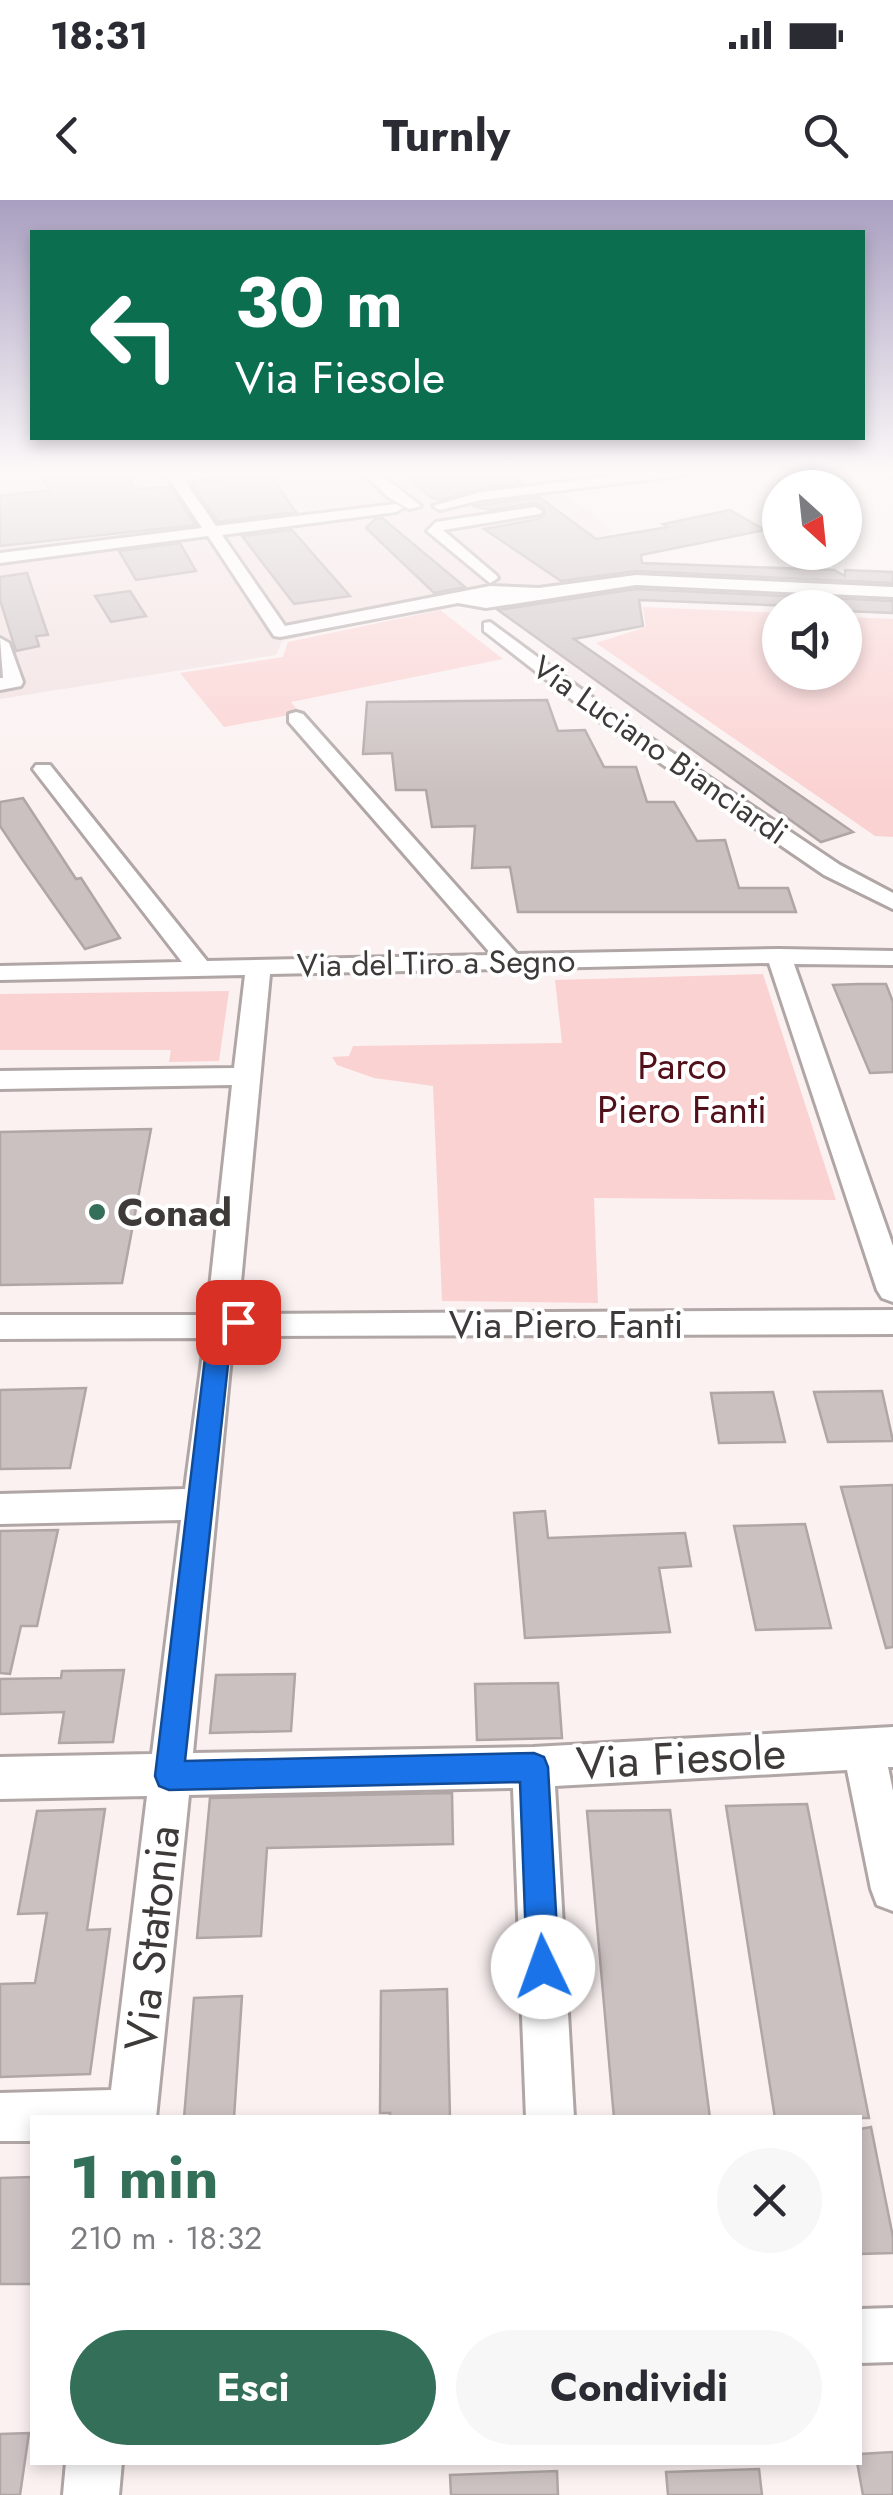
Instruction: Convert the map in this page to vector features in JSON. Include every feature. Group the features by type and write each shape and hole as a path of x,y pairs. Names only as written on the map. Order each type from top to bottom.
{"street":[{"path":"242,578 280,632 498,592 539,593 636,580 893,592"},
{"path":"486,578 498,592"},
{"path":"490,627 488,613 498,592"},
{"name":"Via Luciano Bianciardi","path":"463,599 490,627 609,719 832,870 887,901"},
{"path":"0,643 14,682 0,684"},
{"path":"296,718 511,962"},
{"path":"43,769 200,968"},
{"name":"Via del Tiro a Segno","path":"0,973 886,955"},
{"path":"779,956 893,1290"},
{"name":"Via Statonia","path":"132,2115 258,967"},
{"path":"0,1080 246,1076"},
{"name":"Via Piero Fanti","path":"0,1326 893,1322"},
{"path":"0,1508 199,1504"},
{"path":"878,1747 893,1889"},
{"name":"Via Fiesole","path":"0,1778 534,1767 878,1747"},
{"path":"534,1767 550,2115"},
{"path":"0,2117 30,2117"},
{"path":"862,2336 893,2334"},
{"path":"91,2495 94,2465"}],"shaded area":[{"path":"0,578 579,578 282,641 276,655 0,699"}],"green space":[{"path":"643,607 762,612 762,690 862,690 862,618 893,619 893,837 875,836 596,643 646,627"},
{"path":"440,610 503,659 291,702 300,713 224,727 180,673 283,657 288,642"},
{"name":"Parco Piero Fanti","path":"763,974 836,1200 594,1198 598,1303 442,1301 433,1086 374,1078 337,1065 332,1057 349,1056 353,1046 562,1043 555,980"},
{"path":"229,991 219,1061 169,1062 171,1050 0,1050 0,994"}],"building":[{"path":"0,578 29,578 48,635 36,636 39,646 16,651 0,600"},
{"path":"274,578 334,578 350,596 294,604"},
{"path":"418,578 454,578 465,587 434,593"},
{"path":"788,578 893,578 893,583"},
{"path":"636,589 762,595 762,605 639,600 643,626 574,639 853,832 821,842 498,610"},
{"path":"130,591 146,616 111,622 95,596"},
{"path":"862,600 893,601 893,613 862,612"},
{"path":"547,700 558,731 585,730 604,767 636,767 647,802 674,802 697,841 725,840 739,888 788,888 796,912 518,912 510,867 472,868 475,826 432,827 426,790 396,790 392,753 363,754 367,702"},
{"path":"23,798 120,938 85,949 22,859 0,826 0,802"},
{"path":"886,984 893,1002 893,1072 870,1073 833,985"},
{"path":"151,1129 122,1283 0,1285 0,1132"},
{"path":"86,1388 70,1468 0,1469 0,1390"},
{"path":"882,1391 893,1441 828,1442 814,1392"},
{"path":"773,1392 785,1442 719,1443 711,1393"},
{"path":"893,1485 893,1647 886,1648 841,1487"},
{"path":"545,1511 548,1538 685,1533 691,1566 659,1568 670,1632 525,1638 514,1513"},
{"path":"805,1524 831,1628 756,1630 734,1526"},
{"path":"58,1530 37,1626 21,1626 10,1674 0,1673 0,1531"},
{"path":"124,1670 113,1742 59,1743 64,1712 0,1714 0,1679 61,1678 62,1671"},
{"path":"295,1674 291,1731 210,1733 216,1675"},
{"path":"558,1683 562,1738 477,1740 475,1684"},
{"path":"452,1793 453,1844 267,1848 261,1936 197,1938 210,1798"},
{"path":"807,1804 869,2118 775,2115 726,1806"},
{"path":"105,1809 87,1930 110,1929 90,2074 0,2077 0,1984 35,1983 47,1913 18,1914 37,1811"},
{"path":"670,1810 710,2115 614,2115 587,1811"},
{"path":"447,1989 450,2115 380,2113 381,1991"},
{"path":"242,1996 234,2115 184,2115 194,1998"},
{"path":"871,2127 893,2253 862,2254 862,2129"},
{"path":"30,2177 30,2284 0,2284 0,2178"},
{"path":"29,2433 20,2495 0,2495 0,2434"},
{"path":"893,2452 893,2495 863,2495 858,2465 862,2465 862,2454"},
{"path":"759,2469 762,2495 668,2495 666,2472"},
{"path":"557,2471 558,2495 451,2495 450,2475"}],"place":[{"name":"Conad","path":"97,1212"}],"route":[{"path":"238,1322 234,1335 219,1341 169,1776 534,1767 543,1967"}]}
